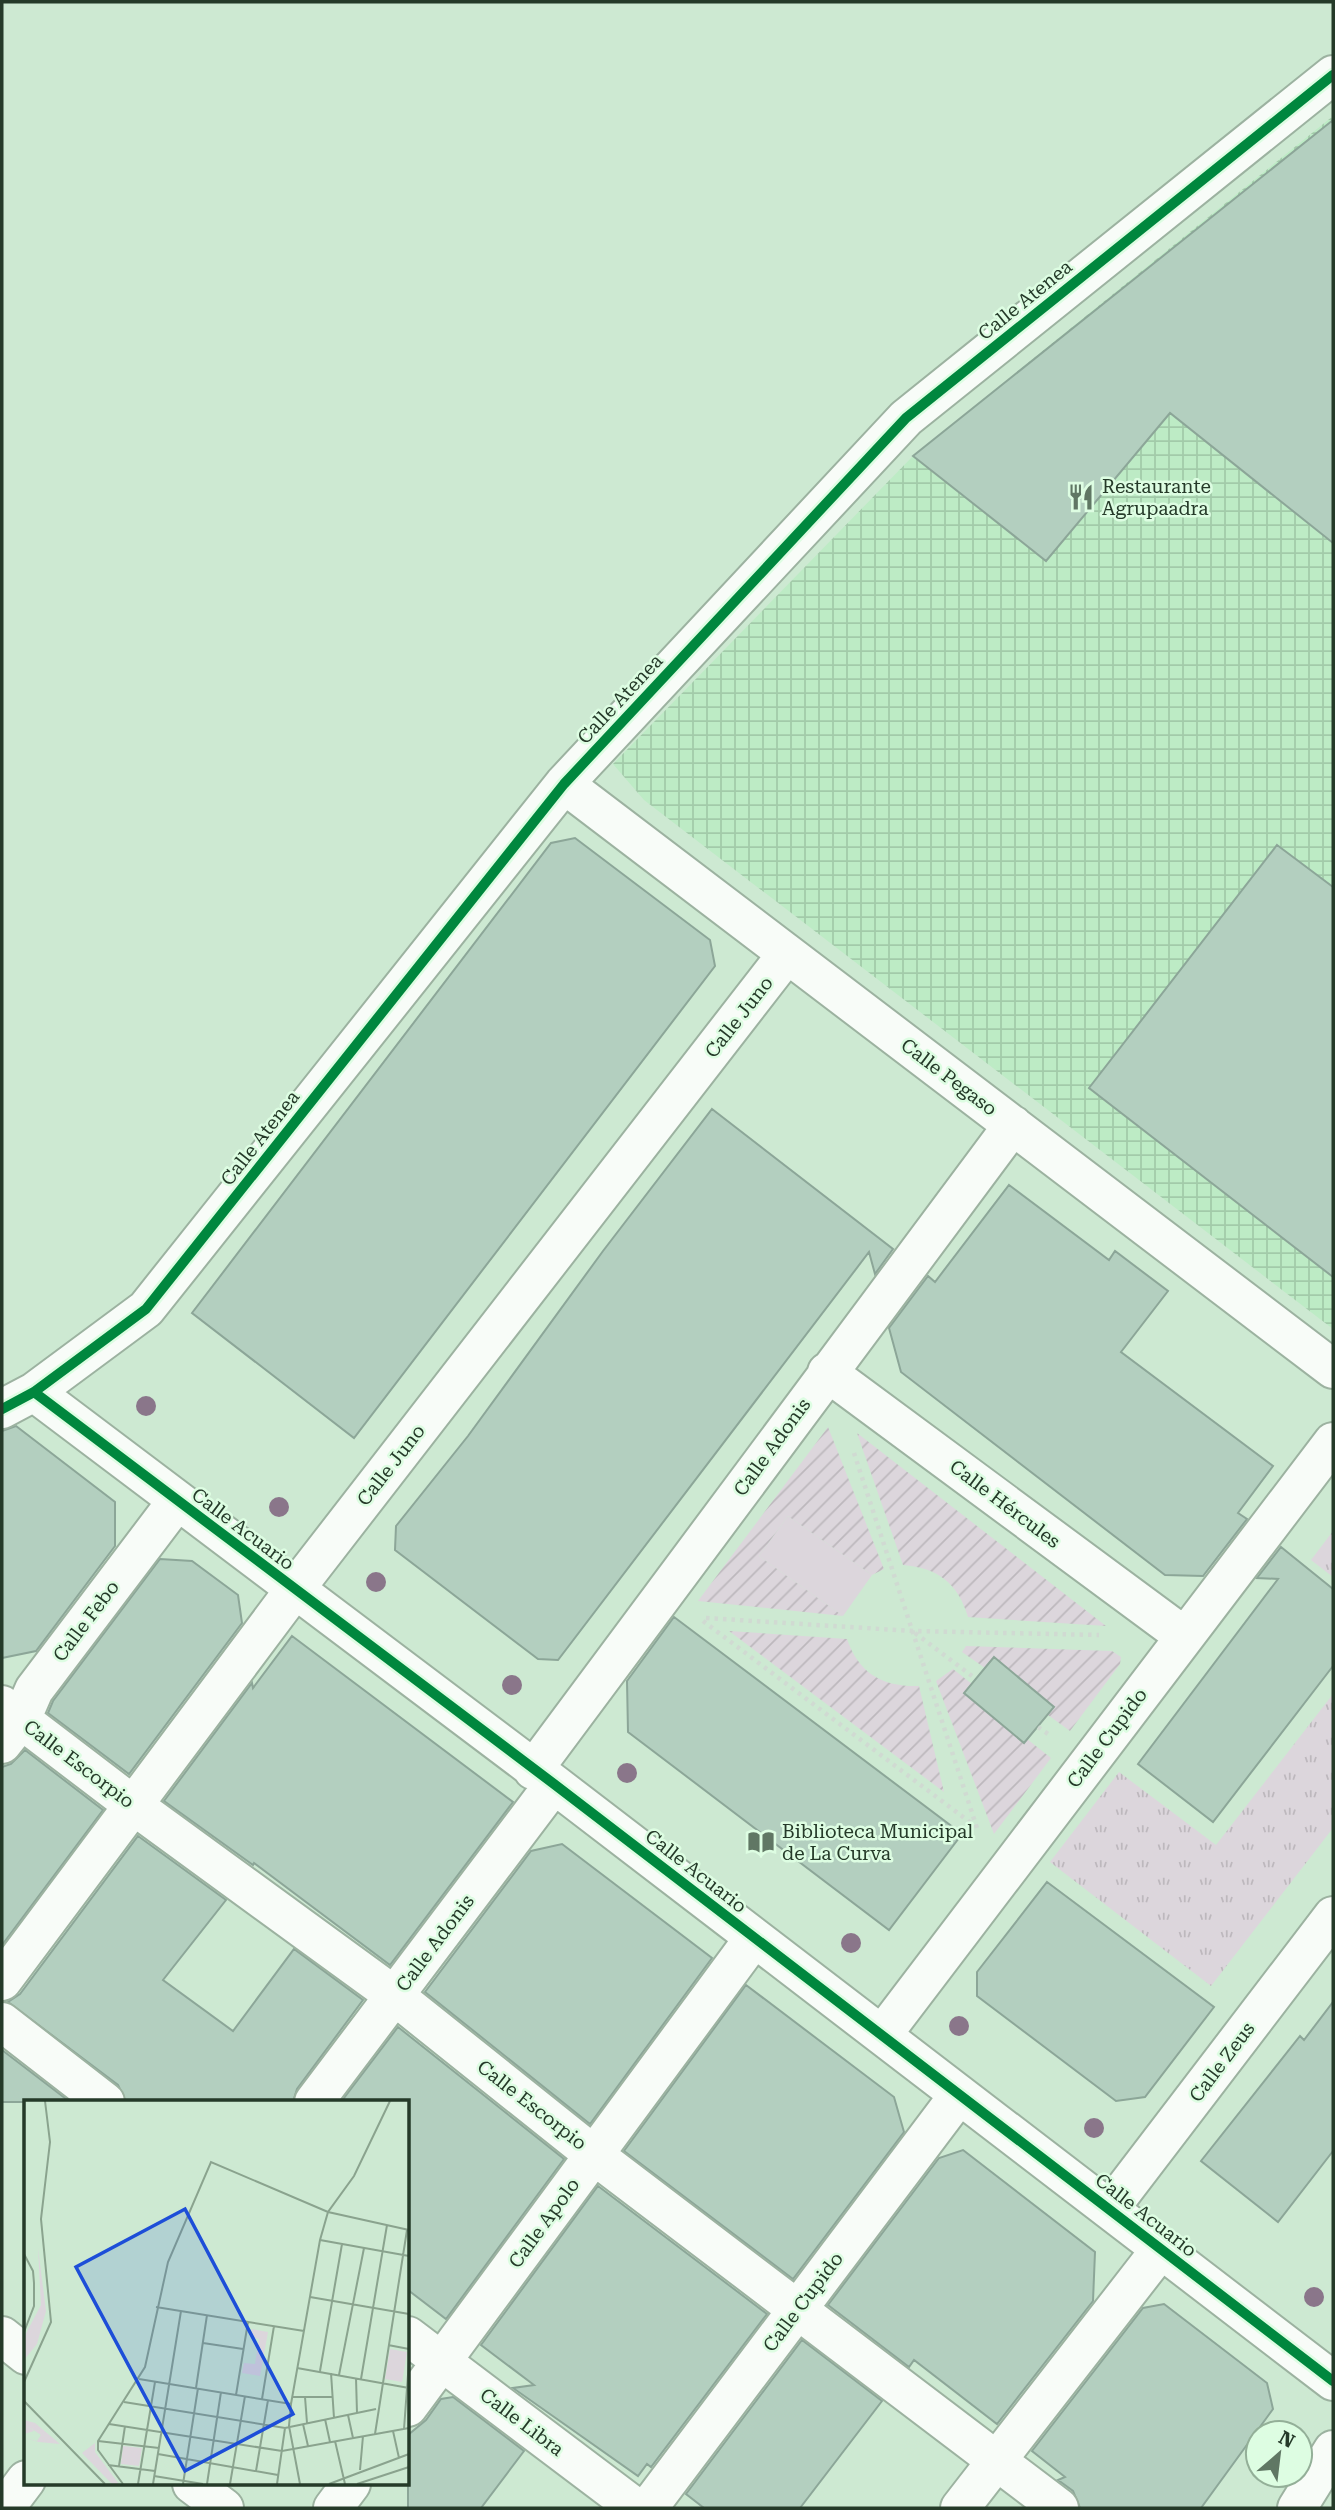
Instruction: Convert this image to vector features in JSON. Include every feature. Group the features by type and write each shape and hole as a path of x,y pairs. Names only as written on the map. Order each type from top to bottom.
{"street":[{"name":"Calle Atenea","path":"18,1400 146,1309 564,784 906,418 1333,75"},
{"name":"Calle Pegaso","path":"564,784 1333,1369"},
{"name":"Calle Juno","path":"2,1981 295,1589 788,954"},
{"name":"Calle Adonis","path":"316,2100 395,1996 543,1777 827,1372 1013,1125"},
{"name":"Calle Hércules","path":"827,1372 1184,1636"},
{"name":"Calle Acuario","path":"18,1400 177,1501 295,1589 1110,2208 1333,2381"},
{"name":"Calle Cupido","path":"882,2035 1333,1442"},
{"name":"Calle Febo","path":"8,1723 177,1501"},
{"name":"Calle Escorpio","path":"8,1723 133,1805 395,1996 594,2155 1059,2508"},
{"name":"Calle Zeus","path":"1110,2208 1333,1916"},
{"name":"Calle Apolo","path":"410,2404 754,1938"},
{"path":"2,2022 102,2100"},
{"name":"Calle Cupido","path":"648,2508 959,2095"},
{"path":"960,2508 1161,2249"},
{"path":"2,2336 24,2353"},
{"name":"Calle Libra","path":"410,2338 636,2508"},
{"path":"1297,2508 1333,2450"},
{"path":"5,2508 24,2483"},
{"path":"195,2486 224,2508"},
{"path":"333,2508 350,2486"}],"path":[{"path":"853,1450 996,1885"},
{"path":"976,1826 699,1618 913,1631 1102,1634"},
{"path":"913,1631 976,1679"}],"shaded area":[{"path":"1333,116 1333,1329 644,800 613,764 913,456"}],"green space":[{"path":"828,1427 884,1569 872,1575 788,1516 759,1556 843,1616 698,1601"},
{"path":"857,1433 1106,1626 968,1617 959,1595 945,1579 927,1570 903,1565"},
{"path":"788,1516 872,1575 843,1616 759,1556"},
{"path":"1333,1531 1333,1577 1311,1560"},
{"path":"729,1631 847,1639 858,1661 874,1676 894,1684 919,1686 944,1792"},
{"path":"966,1646 1112,1651 1121,1657 1120,1664 1070,1731 1048,1715 1054,1707 994,1657 985,1668 962,1652"},
{"path":"953,1669 972,1684 1024,1742 1027,1739 1051,1758 994,1834 936,1681"},
{"path":"1333,1694 1333,1828 1211,1986 1050,1862 1119,1772 1216,1845"}],"building":[{"path":"1333,120 1333,543 1170,413 1046,561 913,456"},
{"path":"575,838 710,940 715,966 354,1438 192,1313 551,843"},
{"path":"1277,845 1333,887 1333,1277 1089,1088"},
{"path":"712,1109 893,1249 875,1274 869,1252 558,1660 538,1659 395,1550 396,1526 468,1436 603,1251"},
{"path":"1009,1185 1109,1260 1115,1251 1168,1291 1121,1352 1273,1466 1238,1513 1247,1519 1203,1576 1165,1575 901,1372 889,1328 928,1276 935,1282"},
{"path":"16,1426 115,1502 115,1546 36,1651 2,1658 2,1431"},
{"path":"1281,1547 1333,1589 1333,1666 1213,1822 1138,1764 1278,1579 1257,1578"},
{"path":"160,1559 192,1561 238,1595 242,1623 129,1774 48,1713 53,1701"},
{"path":"674,1617 962,1834 889,1930 628,1732 627,1681"},
{"path":"292,1636 513,1802 390,1965 254,1863 253,1865 164,1801 252,1683 253,1688"},
{"path":"994,1657 1054,1707 1024,1743 964,1693"},
{"path":"25,1750 103,1810 2,1945 2,1767 11,1764"},
{"path":"138,1836 226,1900 163,1980 233,2031 294,1949 363,2000 297,2089 294,2100 125,2100 118,2085 8,2002 20,1994"},
{"path":"562,1844 712,1958 590,2124 425,1992 531,1851"},
{"path":"1047,1882 1214,2007 1145,2097 1116,2101 977,1996 977,1972"},
{"path":"746,1985 894,2097 904,2132 793,2279 624,2151"},
{"path":"1333,2002 1333,2151 1278,2222 1201,2161 1300,2036 1304,2040"},
{"path":"398,2027 564,2159 446,2319 410,2292 410,2100 343,2100"},
{"path":"2,2050 67,2100 24,2100 2,2102"},
{"path":"963,2150 1095,2252 1093,2301 997,2424 914,2360 909,2367 828,2305 939,2158"},
{"path":"598,2186 767,2314 651,2467 647,2464 638,2476 513,2388 534,2385 481,2345"},
{"path":"1164,2304 1267,2383 1273,2409 1266,2419 1244,2419 1244,2449 1201,2508 1080,2508 1073,2491 1058,2480 1065,2477 1032,2451 1143,2308"},
{"path":"802,2340 882,2401 800,2508 704,2508 686,2494"},
{"path":"453,2397 524,2451 481,2508 408,2508 410,2433 426,2420 441,2399"}],"cycle path":[{"path":"2,1409 34,1392 146,1309 564,784 906,418 1333,75"},
{"path":"34,1392 554,1784 1333,2381"}],"place":[{"name":"Restaurante Agrupaadra","path":"1081,497"},
{"name":"Biblioteca Municipal de La Curva","path":"761,1842"}]}
